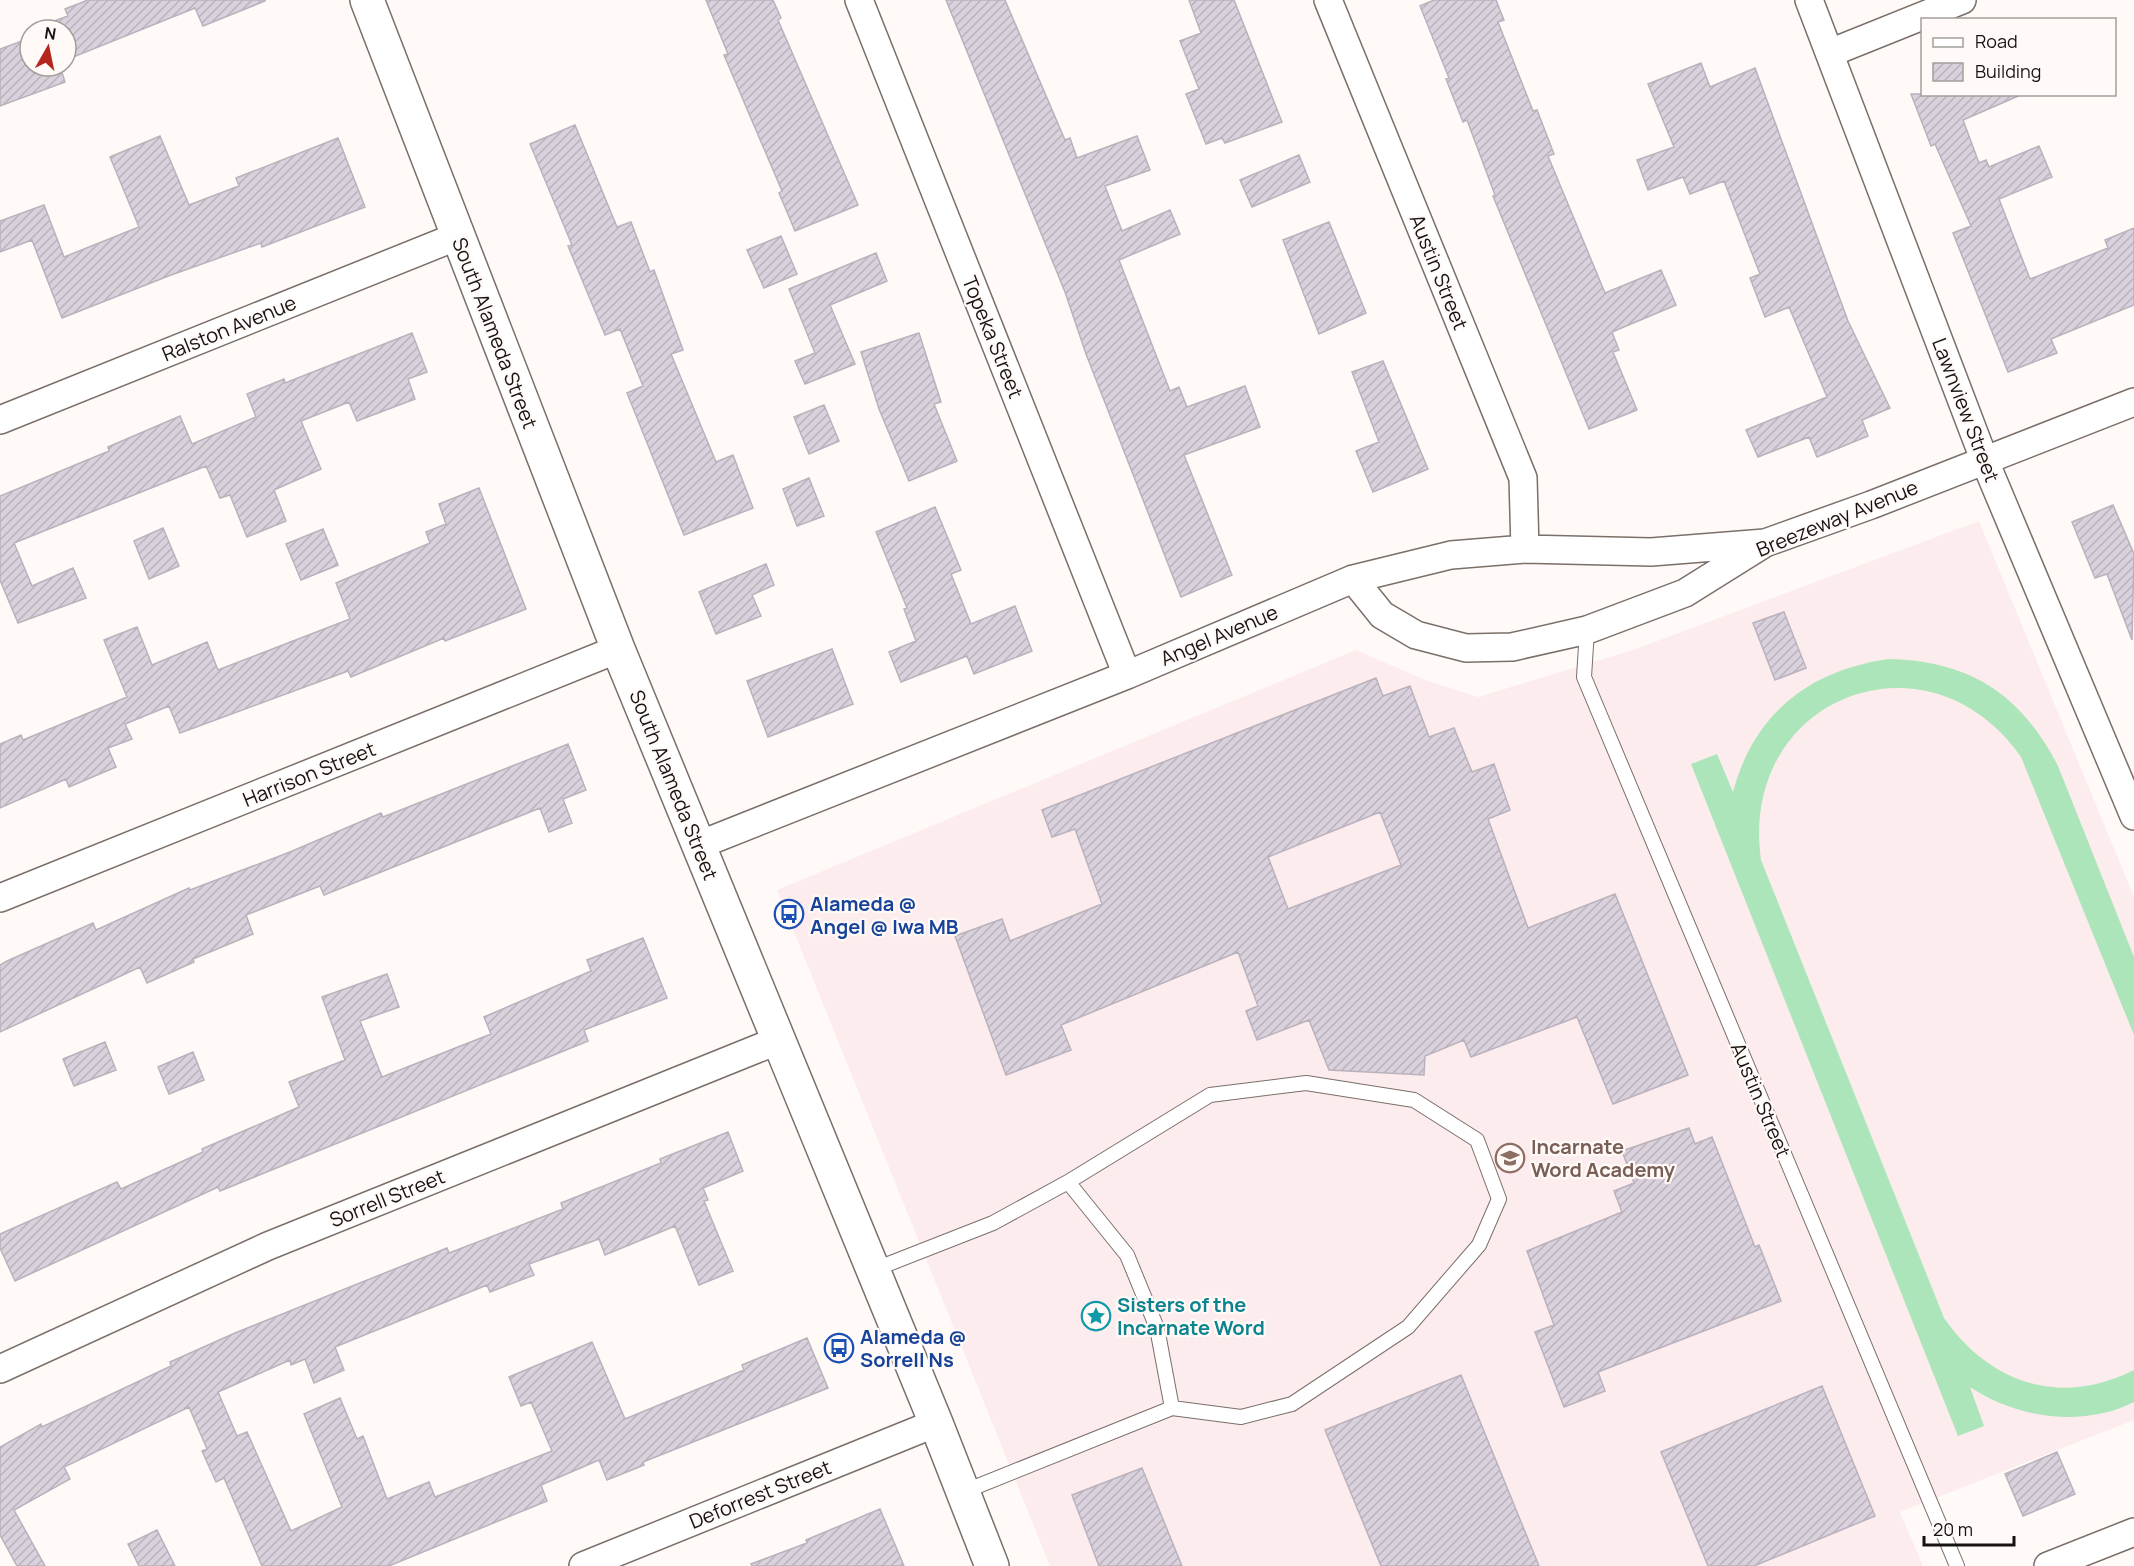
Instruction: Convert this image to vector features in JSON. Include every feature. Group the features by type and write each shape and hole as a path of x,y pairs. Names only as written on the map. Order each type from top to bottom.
{"main road":[{"name":"South Alameda Street","path":"367,0 618,649 936,1423 992,1566"}],"street":[{"name":"Topeka Street","path":"860,0 1127,675"},
{"name":"Austin Street","path":"1328,0 1523,478 1525,549"},
{"name":"Lawnview Street","path":"1809,0 1984,459 2134,816"},
{"path":"1830,53 1962,0"},
{"name":"Ralston Avenue","path":"0,420 458,236"},
{"name":"Breezeway Avenue","path":"1353,579 1382,615 1416,635 1466,648 1512,647 1587,630 1685,593 1765,543 1871,505 2134,402"},
{"name":"Angel Avenue","path":"699,845 1127,675 1353,579 1451,555 1525,549 1651,552 1765,543"},
{"name":"Harrison Street","path":"0,898 618,649"},
{"name":"Sorrell Street","path":"0,1369 268,1246 779,1040"},
{"name":"Deforrest Street","path":"583,1566 936,1423"},
{"path":"2048,1566 2134,1532"}],"lane":[{"name":"Austin Street","path":"1587,630 1584,677 1957,1566"},
{"path":"873,1270 993,1223 1068,1182 1210,1095 1306,1083 1414,1100 1477,1140 1498,1199 1479,1245 1407,1327 1292,1404 1241,1417 1172,1408 963,1492"},
{"path":"1068,1182 1127,1255 1157,1328 1172,1408"}],"shaded area":[{"name":"Incarnate Word Academy","path":"1979,521 2134,897 2134,1420 1900,1512 1923,1566 1050,1566 777,890 1356,650 1425,680 1478,697 1633,650"}],"green space":[{"path":"1889,659 1944,666 1990,686 2010,701 2043,741 2058,766 2134,957 2134,1035 2021,757 1982,717 1938,694 1892,688 1847,698 1809,721 1779,756 1762,803 1761,860 1944,1318 1962,1341 1983,1359 2005,1373 2029,1383 2054,1387 2080,1387 2107,1381 2134,1370 2134,1402 2114,1410 2072,1417 2050,1416 2008,1406 1970,1387 1984,1426 1958,1436 1691,764 1717,754 1733,792 1742,764 1755,739 1789,700 1810,685 1834,673"}],"building":[{"path":"88,0 265,0 203,26 195,8 78,55 78,18 62,18 68,16 65,9"},
{"path":"706,0 773,0 781,18 778,20 858,205 795,231 779,193 782,191 724,55 728,54"},
{"path":"946,0 1005,0 1065,140 1070,138 1077,158 1137,136 1150,170 1105,186 1122,231 1170,210 1180,234 1119,260 1170,391 1179,387 1187,407 1245,386 1260,427 1184,455 1232,575 1181,597 1086,354 1065,292"},
{"path":"1189,0 1234,0 1282,122 1225,143 1222,138 1206,144 1186,94 1199,89 1180,41 1201,33"},
{"path":"1434,0 1496,0 1504,20 1498,22 1533,111 1537,110 1554,154 1548,156 1605,293 1661,270 1676,305 1612,332 1619,350 1613,352 1637,410 1589,429 1493,196 1495,195 1467,120 1463,122 1446,79 1449,78 1420,6"},
{"path":"18,42 18,78 64,78 65,82 0,106 0,49"},
{"path":"1701,63 1710,87 1755,68 1848,321 1890,408 1862,420 1868,436 1817,457 1809,437 1758,457 1746,430 1827,397 1789,307 1765,317 1750,278 1760,274 1724,181 1690,194 1683,177 1648,190 1637,160 1674,147 1648,84"},
{"path":"1911,94 1921,94 1921,96 2018,96 1963,120 1979,163 1986,160 1989,167 2039,146 2052,177 1999,199 2030,279 2108,248 2105,240 2134,228 2134,305 2051,339 2057,353 2008,372 1953,233 1971,226 1935,144 1931,146"},
{"path":"575,125 617,227 631,222 650,272 654,270 683,350 671,354 716,462 733,455 753,508 684,535 627,393 643,386 620,329 605,335 568,246 572,245 530,144"},
{"path":"160,136 189,205 239,186 236,178 338,138 365,207 262,247 261,243 171,275 62,318 32,240 0,252 0,221 44,205 64,257 139,227 110,157"},
{"path":"1299,155 1310,182 1252,207 1240,180"},
{"path":"1329,222 1366,313 1319,334 1283,240"},
{"path":"781,236 797,274 764,288 747,250"},
{"path":"876,253 887,281 830,305 855,364 805,384 795,361 815,353 789,289"},
{"path":"412,333 427,372 408,379 415,399 357,421 349,402 301,421 321,469 274,490 286,521 247,537 230,495 220,498 206,466 14,543 32,586 73,568 86,598 18,623 0,580 0,496 109,451 108,447 180,416 192,444 256,417 247,394 284,379 285,383"},
{"path":"919,333 941,402 934,404 957,461 909,481 879,409 861,352"},
{"path":"1383,361 1428,469 1373,492 1356,451 1379,442 1352,372"},
{"path":"824,405 839,441 809,454 794,417"},
{"path":"809,478 824,516 797,526 783,489"},
{"path":"479,488 526,609 445,641 444,638 351,677 348,671 180,733 169,706 125,724 132,739 108,748 116,767 69,787 66,779 0,808 0,744 21,735 23,740 127,697 104,640 137,627 152,665 207,642 218,670 350,619 336,583 430,543 426,532 446,524 439,504"},
{"path":"2113,505 2134,554 2132,640 2107,574 2095,578 2072,522"},
{"path":"935,507 961,570 951,574 971,624 1015,606 1032,651 974,674 967,656 901,682 889,652 916,641 904,609 907,608 876,532"},
{"path":"163,528 179,566 149,579 134,541"},
{"path":"323,529 338,565 301,580 286,544"},
{"path":"766,564 774,585 752,595 761,616 716,634 699,592"},
{"path":"1784,612 1806,668 1775,680 1753,623"},
{"path":"832,649 853,704 768,737 747,681"},
{"path":"1376,678 1383,696 1410,686 1429,737 1454,728 1472,772 1494,764 1510,810 1488,819 1528,928 1615,894 1688,1075 1613,1104 1577,1017 1471,1057 1464,1040 1425,1056 1424,1075 1329,1070 1309,1020 1257,1040 1246,1011 1258,1006 1238,952 1061,1025 1071,1050 1006,1075 955,936 1002,919 1010,941 1102,904 1075,829 1052,837 1042,810","holes":["1380,812 1401,865 1288,909 1268,857"]},
{"path":"568,744 586,790 563,799 572,823 549,832 540,808 324,895 320,886 246,915 253,934 193,959 194,962 147,983 140,967 0,1032 0,965 7,961 93,923 96,930 189,888 190,890 290,852 381,813 383,817"},
{"path":"643,938 667,998 584,1030 588,1041 220,1191 218,1187 15,1281 0,1248 0,1234 117,1182 121,1189 203,1152 202,1149 299,1107 289,1082 345,1060 322,997 387,974 399,1007 360,1021 382,1077 491,1034 484,1017 591,971 587,960"},
{"path":"105,1042 116,1070 74,1086 63,1059"},
{"path":"193,1052 204,1080 169,1094 158,1067"},
{"path":"1689,1128 1695,1144 1712,1137 1755,1247 1759,1245 1781,1301 1598,1372 1605,1391 1564,1407 1535,1332 1554,1325 1527,1251 1622,1212 1614,1191 1634,1183 1622,1151"},
{"path":"728,1132 743,1171 703,1188 708,1200 704,1201 733,1271 699,1285 675,1226 605,1255 599,1239 529,1264 534,1275 490,1292 487,1285 335,1347 344,1370 314,1383 305,1359 291,1365 290,1360 218,1392 237,1436 247,1432 291,1531 342,1507 304,1414 340,1398 357,1439 363,1436 387,1499 429,1482 435,1497 552,1451 531,1402 521,1406 509,1377 592,1342 625,1419 744,1370 742,1365 807,1338 828,1388 643,1462 644,1465 607,1480 599,1460 541,1485 547,1501 389,1566 262,1566 224,1478 216,1482 202,1451 207,1449 189,1407 64,1467 70,1479 14,1510 45,1566 17,1566 0,1535 0,1447 41,1424 42,1427 171,1366 170,1362 235,1333 447,1248 449,1253 563,1209 561,1203 661,1163 660,1159"},
{"path":"1461,1375 1539,1566 1381,1566 1325,1430"},
{"path":"1822,1386 1875,1516 1754,1566 1708,1566 1661,1452"},
{"path":"2057,1452 2075,1494 2023,1516 2005,1474"},
{"path":"1142,1468 1182,1566 1099,1566 1072,1495"},
{"path":"880,1509 904,1566 752,1566 751,1564 807,1543 806,1540"},
{"path":"157,1530 175,1566 139,1566 128,1544"}],"place":[{"name":"Alameda @ Angel @ Iwa MB","path":"789,914"},
{"name":"Incarnate Word Academy","path":"1510,1158"},
{"name":"Sisters of the Incarnate Word","path":"1096,1316"},
{"name":"Alameda @ Sorrell Ns","path":"839,1348"}]}
